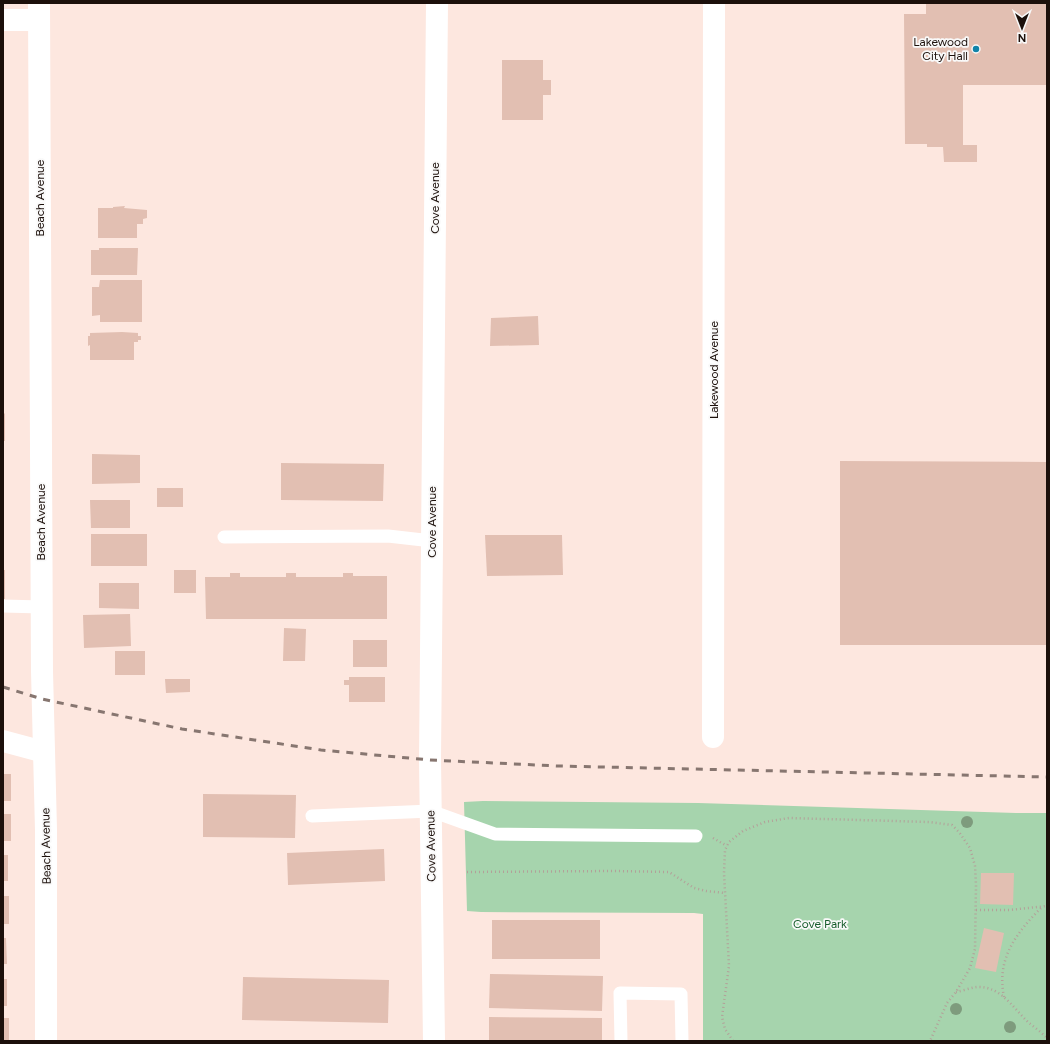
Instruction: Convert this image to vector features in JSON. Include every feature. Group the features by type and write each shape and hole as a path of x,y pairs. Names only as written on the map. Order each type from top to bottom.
{"street":[{"name":"Cove Avenue","path":"434,1041 431,812 437,3"},
{"name":"Lakewood Avenue","path":"713,737 714,3"},
{"path":"3,20 39,12"},
{"name":"Beach Avenue","path":"39,12 42,607 46,830 46,1041"},
{"path":"3,741 44,752"}],"lane":[{"path":"224,537 388,536 432,541"},
{"path":"3,606 42,607"},
{"path":"312,816 431,812 495,834 696,836"},
{"path":"621,1041 620,993 681,994 682,1041"}],"path":[{"path":"734,1041 725,1029 722,1017 722,1007 727,989 730,966 725,892 725,850 730,842 743,831 765,822 789,818 929,822 952,825 960,832 970,848 975,866 975,949 970,968 947,1004 930,1041"},
{"path":"467,872 668,872 694,888 706,891 725,892"},
{"path":"976,910 1010,910 1047,906"},
{"path":"1004,998 1002,972 1013,940 1042,907"},
{"path":"956,992 978,987 992,990 1014,1006 1027,1021 1047,1038"}],"green space":[{"name":"Cove Park","path":"464,802 698,803 1047,813 1047,1041 703,1041 703,914 467,911"}],"building":[{"name":"Lakewood City Hall","path":"926,3 1047,3 1047,85 963,85 963,145 977,145 977,162 944,162 943,147 927,147 927,144 905,144 904,14 926,14"},
{"path":"502,60 543,60 543,80 551,80 551,95 543,95 543,120 502,120"},
{"path":"125,206 124,208 147,210 147,218 143,219 143,224 137,224 137,238 98,238 98,208"},
{"path":"99,248 138,248 137,275 91,275 91,250 99,250"},
{"path":"100,280 142,280 142,322 100,322 100,315 92,316 92,287 99,287"},
{"path":"538,316 539,345 490,346 491,318"},
{"path":"90,333 138,333 138,336 141,336 141,340 134,342 134,360 90,360 90,345 88,346 88,336 90,336"},
{"path":"3,412 5,414 5,441 3,441"},
{"path":"92,454 140,455 140,483 92,484"},
{"path":"840,461 1047,462 1047,645 840,645"},
{"path":"281,463 384,464 383,501 281,500"},
{"path":"157,488 183,488 183,507 157,507"},
{"path":"90,500 130,500 130,528 91,528"},
{"path":"91,534 147,534 147,566 91,566"},
{"path":"485,535 562,535 563,575 487,576"},
{"path":"3,570 5,570 5,599 3,599"},
{"path":"174,570 196,570 196,593 174,593"},
{"path":"230,573 240,573 240,577 286,577 286,573 296,573 296,577 343,577 343,573 353,573 353,576 387,576 387,619 206,619 205,577 230,577"},
{"path":"99,583 139,583 139,609 99,608"},
{"path":"130,614 131,646 84,648 83,615"},
{"path":"284,628 306,629 305,661 283,661"},
{"path":"353,640 387,640 387,667 353,667"},
{"path":"115,651 145,651 145,675 115,675"},
{"path":"349,677 385,677 385,702 349,702 349,685 344,685 344,680 349,680"},
{"path":"165,679 190,679 190,692 166,693"},
{"path":"3,774 11,774 11,801 3,801"},
{"path":"203,794 296,795 295,838 203,837"},
{"path":"3,814 11,814 11,841 3,841"},
{"path":"384,849 385,881 288,885 287,853"},
{"path":"3,855 8,855 8,881 3,881"},
{"path":"981,873 1014,873 1013,905 980,904"},
{"path":"3,896 9,896 9,924 3,924"},
{"path":"492,920 600,920 600,959 492,959"},
{"path":"984,928 1004,933 996,972 975,968"},
{"path":"3,938 6,938 7,964 3,964"},
{"path":"490,974 603,976 602,1011 489,1008"},
{"path":"243,977 389,980 388,1023 242,1020"},
{"path":"3,979 7,979 7,1006 3,1006"},
{"path":"489,1017 602,1018 602,1041 489,1041"},
{"path":"3,1018 9,1018 9,1041 3,1041"}],"railway":[{"path":"3,687 42,699 182,729 321,750 430,760 558,766 1047,777"}],"place":[{"name":"Lakewood City Hall","path":"976,49"}]}
